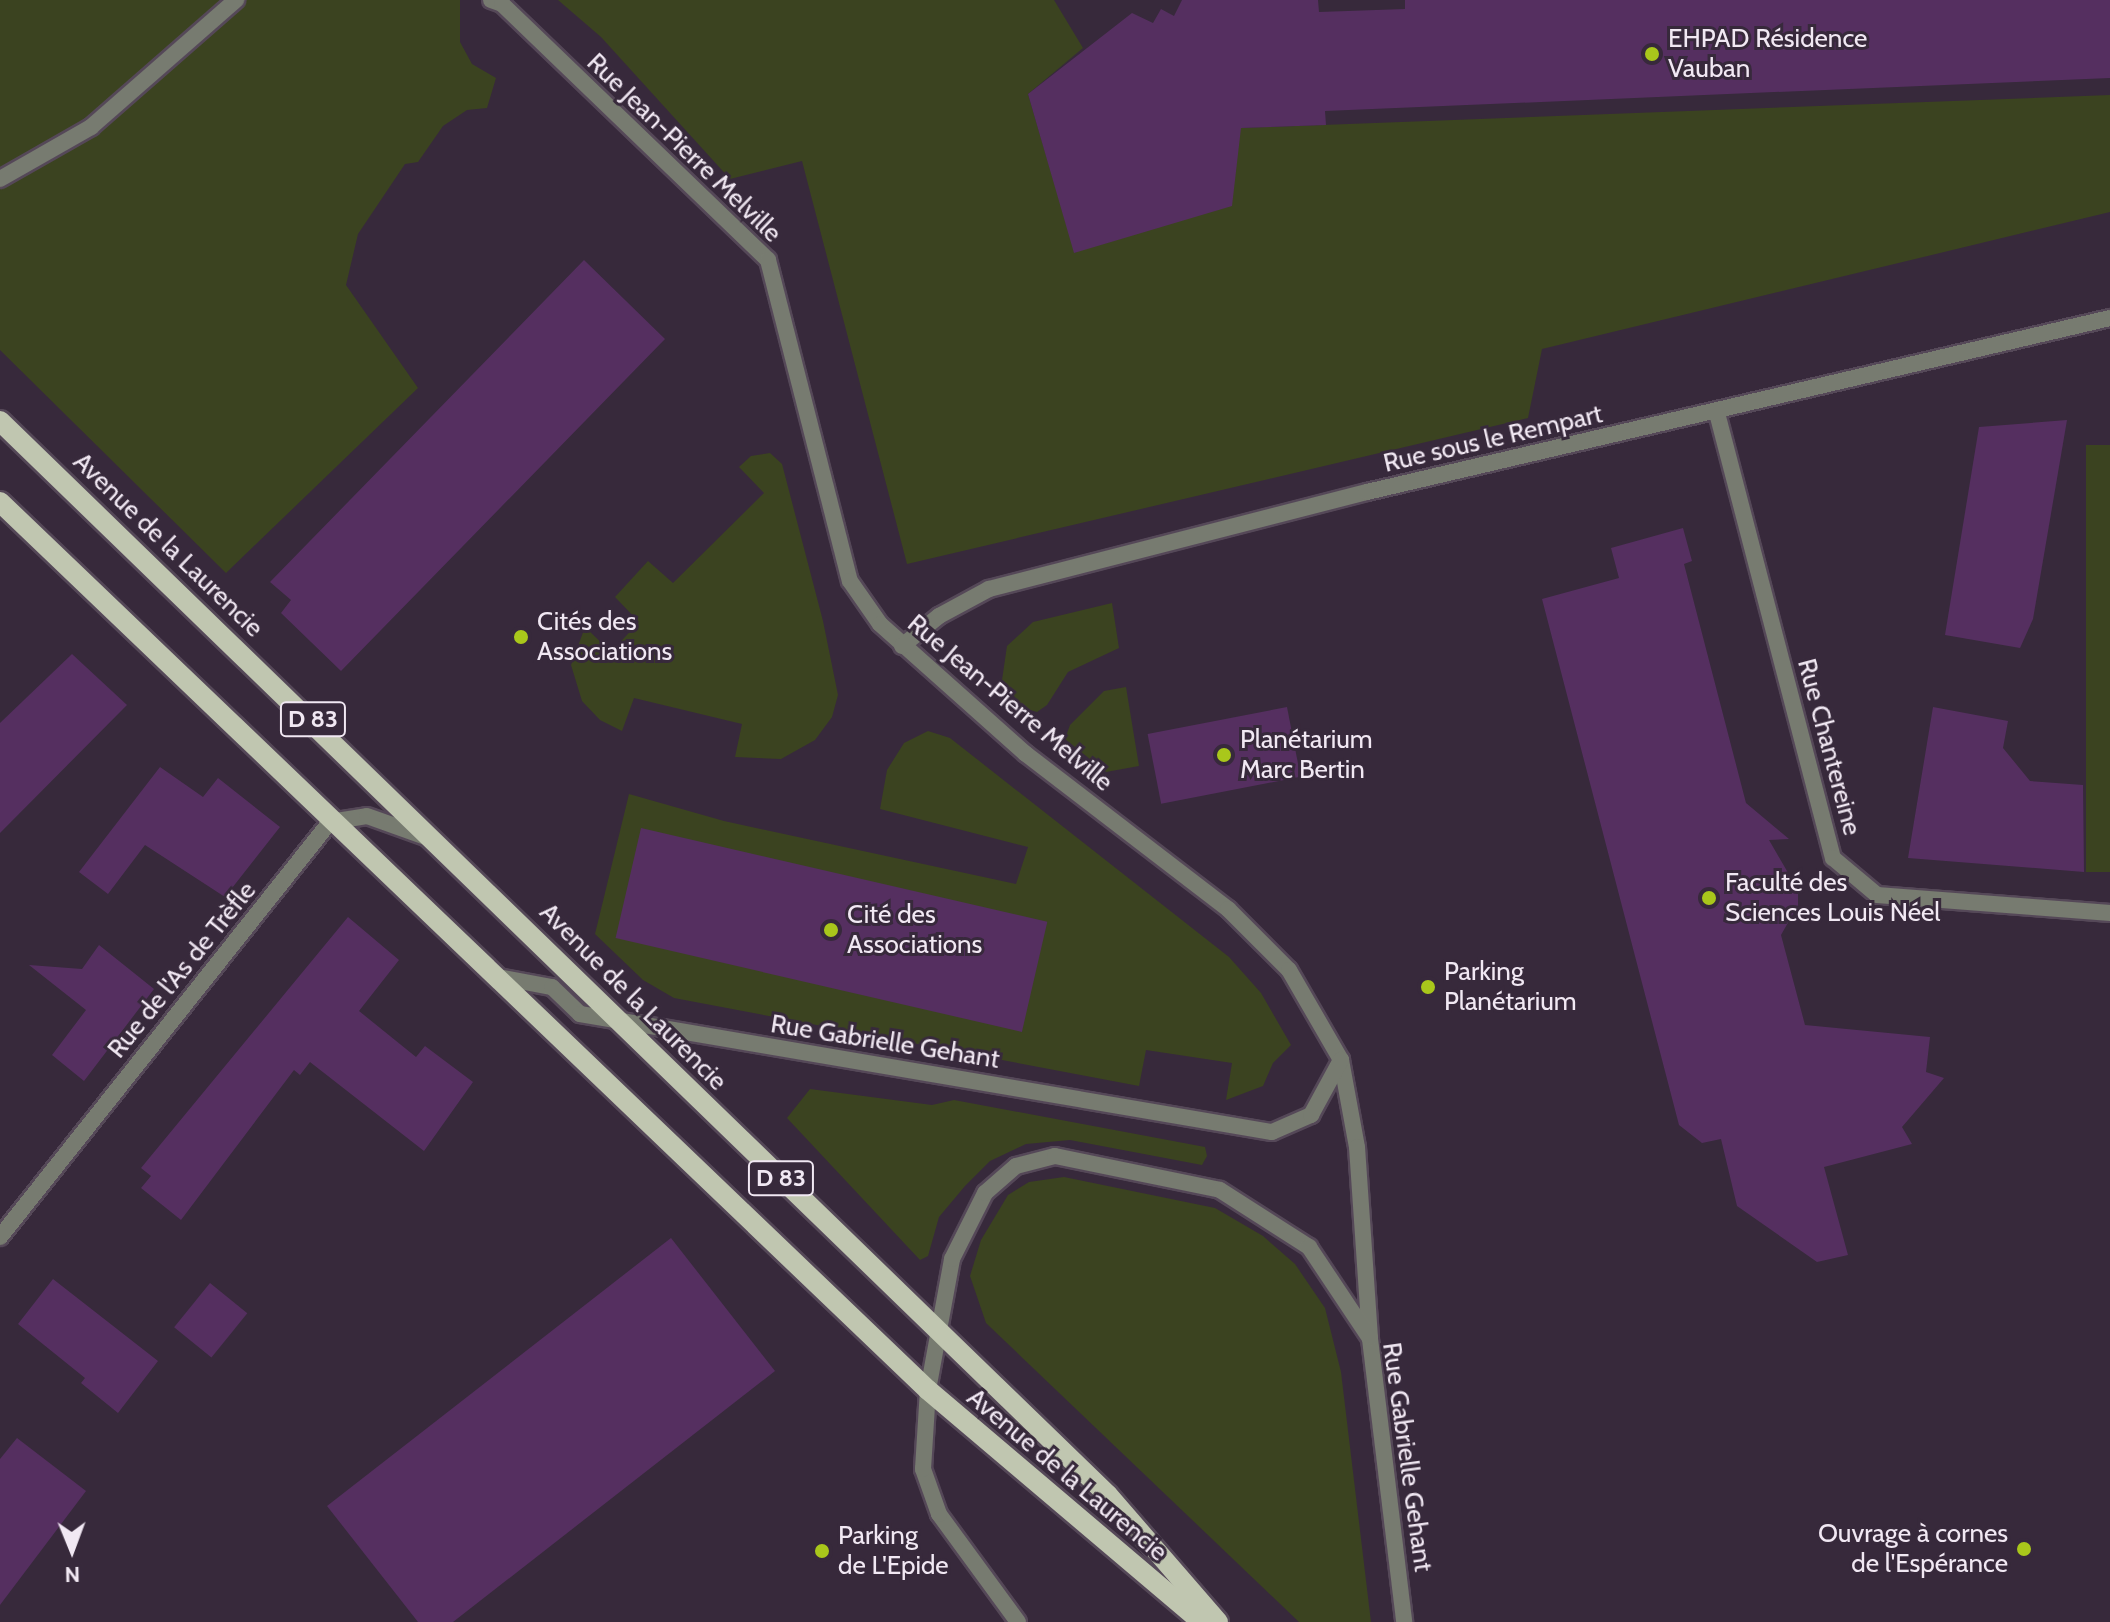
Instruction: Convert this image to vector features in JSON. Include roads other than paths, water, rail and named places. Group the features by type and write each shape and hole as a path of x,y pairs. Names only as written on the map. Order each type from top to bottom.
{"main road":[{"name":"Avenue de la Laurencie","path":"0,421 440,842 938,1335 1108,1495 1218,1622"},
{"name":"Avenue de la Laurencie","path":"0,502 330,822 928,1390 1202,1622"}],"street":[{"path":"0,179 91,127 236,0"},
{"name":"Rue Jean-Pierre Melville","path":"491,0 502,4 768,260 850,581 902,646 1026,754 1228,909 1289,970 1341,1060 1357,1147 1370,1339"},
{"name":"Rue sous le Rempart","path":"902,646 939,616 989,589 1367,492 1717,413 2110,318"},
{"name":"Rue Chantereine","path":"1717,413 1833,858 1877,895 2110,913"},
{"path":"330,822 367,816 440,842"},
{"name":"Rue de l'As de Trèfle","path":"0,1237 330,822"},
{"name":"Rue Gabrielle Gehant","path":"492,976 552,987 580,1014 1272,1132 1311,1115 1341,1060"},
{"name":"Rue Gabrielle Gehant","path":"1018,1622 939,1514 923,1469 928,1390 952,1259 985,1193 1016,1166 1055,1156 1220,1190 1309,1247 1370,1339 1404,1622"}],"place":[{"name":"EHPAD Résidence Vauban","path":"1652,54"},
{"name":"Cités des Associations","path":"521,637"},
{"name":"Planétarium Marc Bertin","path":"1224,755"},
{"name":"Faculté des Sciences Louis Néel","path":"1709,898"},
{"name":"Cité des Associations","path":"831,930"},
{"name":"Parking Planétarium","path":"1428,987"},
{"name":"Ouvrage à cornes de l'Espérance","path":"2024,1549"},
{"name":"Parking de L'Epide","path":"822,1551"}]}
